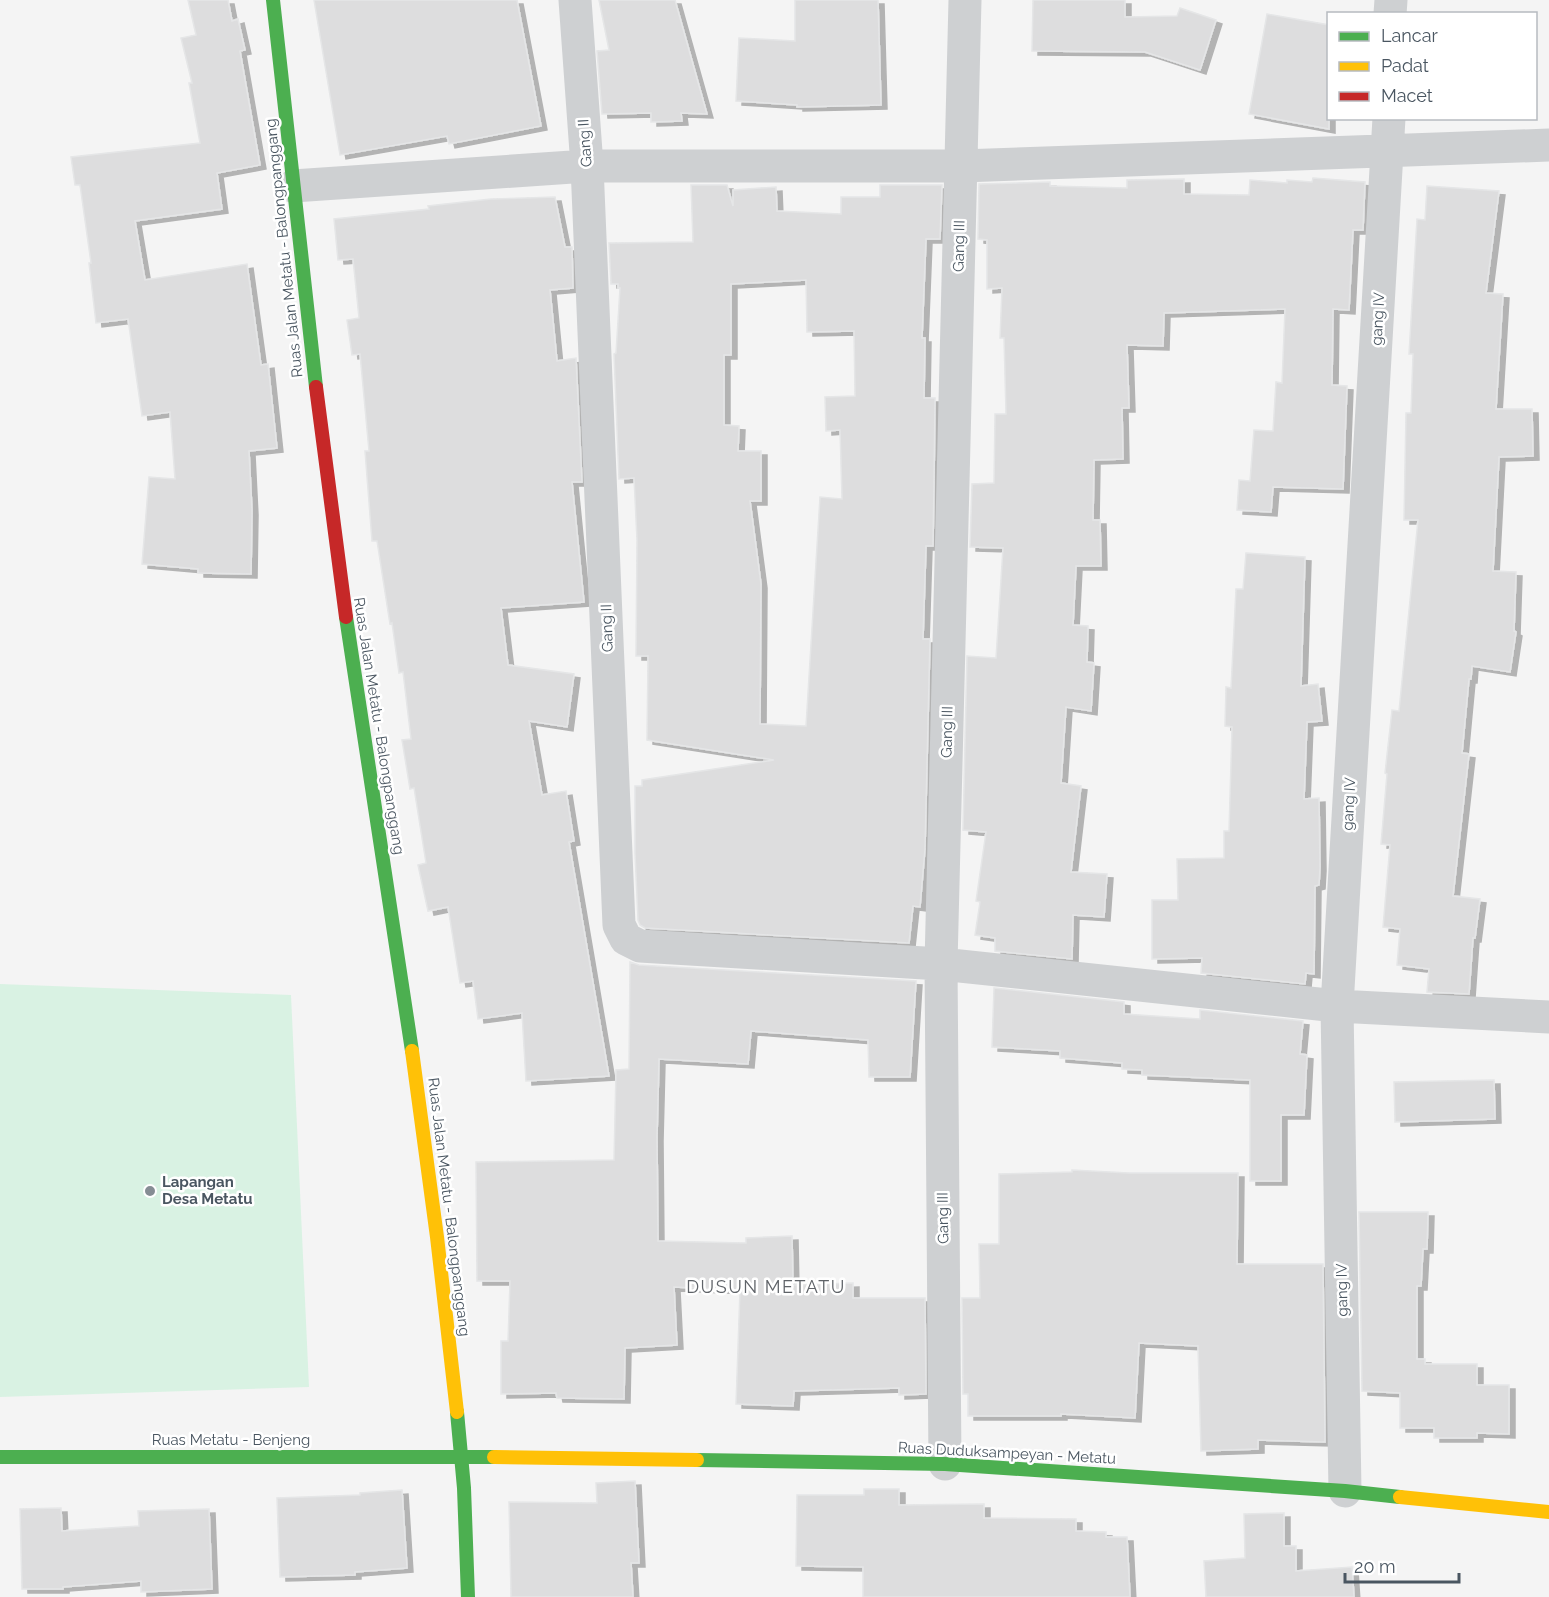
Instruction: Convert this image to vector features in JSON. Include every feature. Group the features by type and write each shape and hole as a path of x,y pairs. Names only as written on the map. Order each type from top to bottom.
{"main road":[{"name":"Ruas Jalan Metatu - Balongpanggang","path":"273,0 300,255 342,591 439,1246 462,1456 468,1597"},
{"name":"Ruas Metatu - Benjeng","path":"0,1457 462,1456"},
{"name":"Ruas Duduksampeyan - Metatu","path":"462,1456 945,1464 1345,1491 1549,1512"}],"street":[{"name":"Gang II","path":"575,0 587,166 619,925 626,939 640,946 941,964 1337,1006 1549,1017"},
{"name":"Gang III","path":"945,1464 941,964 965,0"},
{"name":"gang IV","path":"1345,1491 1337,1006 1389,120"},
{"path":"293,186 587,166 961,166 1549,146"}],"green space":[{"name":"Lapangan Desa Metatu","path":"0,984 291,995 309,1387 0,1397"}],"building":[{"path":"188,0 228,0 232,21 238,19 245,50 240,51 260,165 217,173 222,209 135,221 145,280 247,264 261,365 268,364 277,448 249,451 252,511 251,574 198,573 198,569 142,564 149,477 175,479 170,412 142,416 128,319 96,323 89,263 91,263 80,185 75,185 71,157 200,143 189,83 192,83 181,38 196,35"},
{"path":"314,0 517,0 541,126 449,144 447,136 340,155"},
{"path":"599,0 675,0 707,114 681,113 682,121 651,122 651,113 602,114 597,51 609,50"},
{"path":"795,0 878,0 881,105 797,107 797,105 736,101 739,38 795,41"},
{"path":"1033,0 1125,0 1125,17 1177,16 1180,8 1216,20 1200,70 1145,52 1032,51"},
{"path":"1267,14 1327,25 1327,120 1329,120 1329,129 1249,114"},
{"path":"1313,178 1365,182 1363,230 1353,230 1349,310 1333,309 1332,385 1347,386 1343,489 1273,487 1271,512 1237,510 1239,480 1250,481 1254,430 1273,431 1276,382 1282,383 1285,309 1164,313 1163,346 1127,345 1129,408 1122,408 1123,459 1094,460 1093,520 1100,520 1101,566 1076,566 1073,625 1088,626 1087,662 1094,663 1091,711 1066,707 1061,783 1081,786 1071,872 1107,874 1104,917 1073,915 1072,959 995,951 995,938 975,935 980,902 976,901 986,832 963,830 967,656 996,658 1003,548 970,547 972,484 994,483 995,414 1006,414 1004,338 1000,338 1002,288 987,289 987,240 978,239 979,184 1050,182 1050,186 1127,188 1127,180 1184,179 1184,194 1249,195 1250,180 1287,183 1287,180 1312,182"},
{"path":"691,185 727,185 733,206 733,190 776,187 777,211 841,214 841,197 880,197 880,185 942,185 940,239 926,239 922,338 925,338 924,398 935,398 933,546 926,546 923,639 930,639 925,849 920,907 913,906 909,943 645,928 638,920 635,786 642,786 642,780 774,760 647,740 648,656 636,656 637,540 634,478 619,479 614,354 616,353 620,288 618,284 611,284 609,243 693,242","holes":["806,280 807,332 854,331 855,396 825,397 826,431 840,430 842,499 820,497 806,726 760,724 761,584 750,501 761,501 761,451 738,451 739,426 724,425 724,355 731,355 731,284"]},
{"path":"1427,186 1499,191 1486,293 1503,294 1496,409 1532,409 1533,456 1499,457 1493,571 1516,572 1514,631 1516,632 1510,672 1472,666 1471,679 1469,679 1462,753 1469,754 1453,896 1480,899 1475,938 1473,938 1469,994 1427,992 1429,969 1397,965 1400,929 1383,927 1390,845 1381,844 1387,774 1385,773 1392,710 1399,711 1418,520 1404,520 1406,413 1411,413 1413,354 1409,354 1417,219 1425,220"},
{"path":"555,197 565,247 572,247 573,288 550,290 557,361 576,358 582,482 572,482 584,602 501,608 508,665 574,674 567,727 529,721 542,795 566,791 574,841 569,842 609,1076 526,1081 522,1013 478,1019 473,981 460,983 448,907 428,911 418,865 426,863 414,788 410,789 402,740 411,739 403,672 399,673 377,541 372,541 365,451 369,451 360,354 352,355 347,320 359,318 353,259 338,260 334,219 429,209 428,206 491,199"},
{"path":"1246,553 1305,557 1301,686 1318,684 1322,721 1307,722 1304,799 1319,798 1320,867 1319,885 1315,886 1314,974 1306,973 1305,984 1201,973 1202,958 1152,959 1152,900 1178,900 1177,859 1224,858 1224,831 1229,831 1232,727 1225,726 1226,687 1231,688 1236,589 1243,589"},
{"path":"630,962 639,965 916,981 910,1077 869,1077 868,1040 751,1031 748,1064 659,1059 658,1241 746,1243 746,1238 792,1236 793,1285 853,1283 853,1298 925,1298 926,1394 899,1395 899,1388 794,1391 793,1406 736,1404 740,1290 674,1287 677,1345 625,1348 624,1399 557,1398 556,1393 501,1394 501,1341 508,1341 510,1281 477,1281 476,1162 614,1160 616,1070 629,1069"},
{"path":"994,988 1124,1002 1124,1014 1200,1019 1200,1010 1303,1021 1300,1054 1307,1055 1304,1115 1281,1115 1281,1181 1250,1181 1250,1080 1142,1075 1142,1070 1122,1069 1122,1063 1060,1058 1060,1051 992,1047"},
{"path":"1494,1080 1495,1119 1395,1122 1394,1082"},
{"path":"1072,1170 1129,1173 1238,1173 1237,1264 1323,1264 1325,1442 1258,1440 1258,1449 1201,1451 1198,1346 1139,1343 1135,1418 1061,1414 1061,1416 968,1416 968,1394 963,1394 962,1298 980,1298 979,1244 999,1244 999,1174 1072,1172"},
{"path":"1359,1212 1428,1212 1427,1249 1423,1249 1421,1286 1417,1286 1417,1359 1425,1359 1425,1364 1477,1364 1477,1385 1509,1385 1509,1434 1477,1433 1477,1438 1434,1438 1434,1428 1400,1428 1400,1393 1362,1391"},
{"path":"635,1481 639,1563 631,1563 633,1597 511,1597 509,1502 597,1503 596,1483"},
{"path":"864,1489 899,1489 899,1505 984,1504 984,1518 1076,1519 1076,1531 1106,1532 1106,1537 1127,1537 1130,1597 863,1597 863,1567 796,1566 797,1495 864,1495"},
{"path":"402,1490 407,1568 355,1572 355,1575 280,1577 277,1498 360,1495 360,1493"},
{"path":"61,1508 62,1531 139,1526 138,1511 209,1509 212,1589 141,1592 141,1581 63,1587 63,1589 22,1589 20,1509"},
{"path":"1284,1513 1284,1546 1296,1546 1296,1571 1352,1567 1354,1597 1206,1597 1204,1561 1245,1558 1244,1514"}],"traffic: fast":[{"path":"273,0 316,387"},
{"path":"346,617 412,1051"},
{"path":"457,1412 464,1488 468,1597"},
{"path":"0,1457 494,1457"},
{"path":"697,1460 945,1464 1345,1491 1400,1497"}],"traffic: slow":[{"path":"412,1051 437,1237 457,1412"},
{"path":"494,1457 697,1460"},
{"path":"1400,1497 1549,1512"}],"traffic: jam":[{"path":"316,387 346,617"}],"place":[{"name":"Lapangan Desa Metatu","path":"150,1191"}],"district":[{"name":"DUSUN METATU","path":"766,1287"}]}
